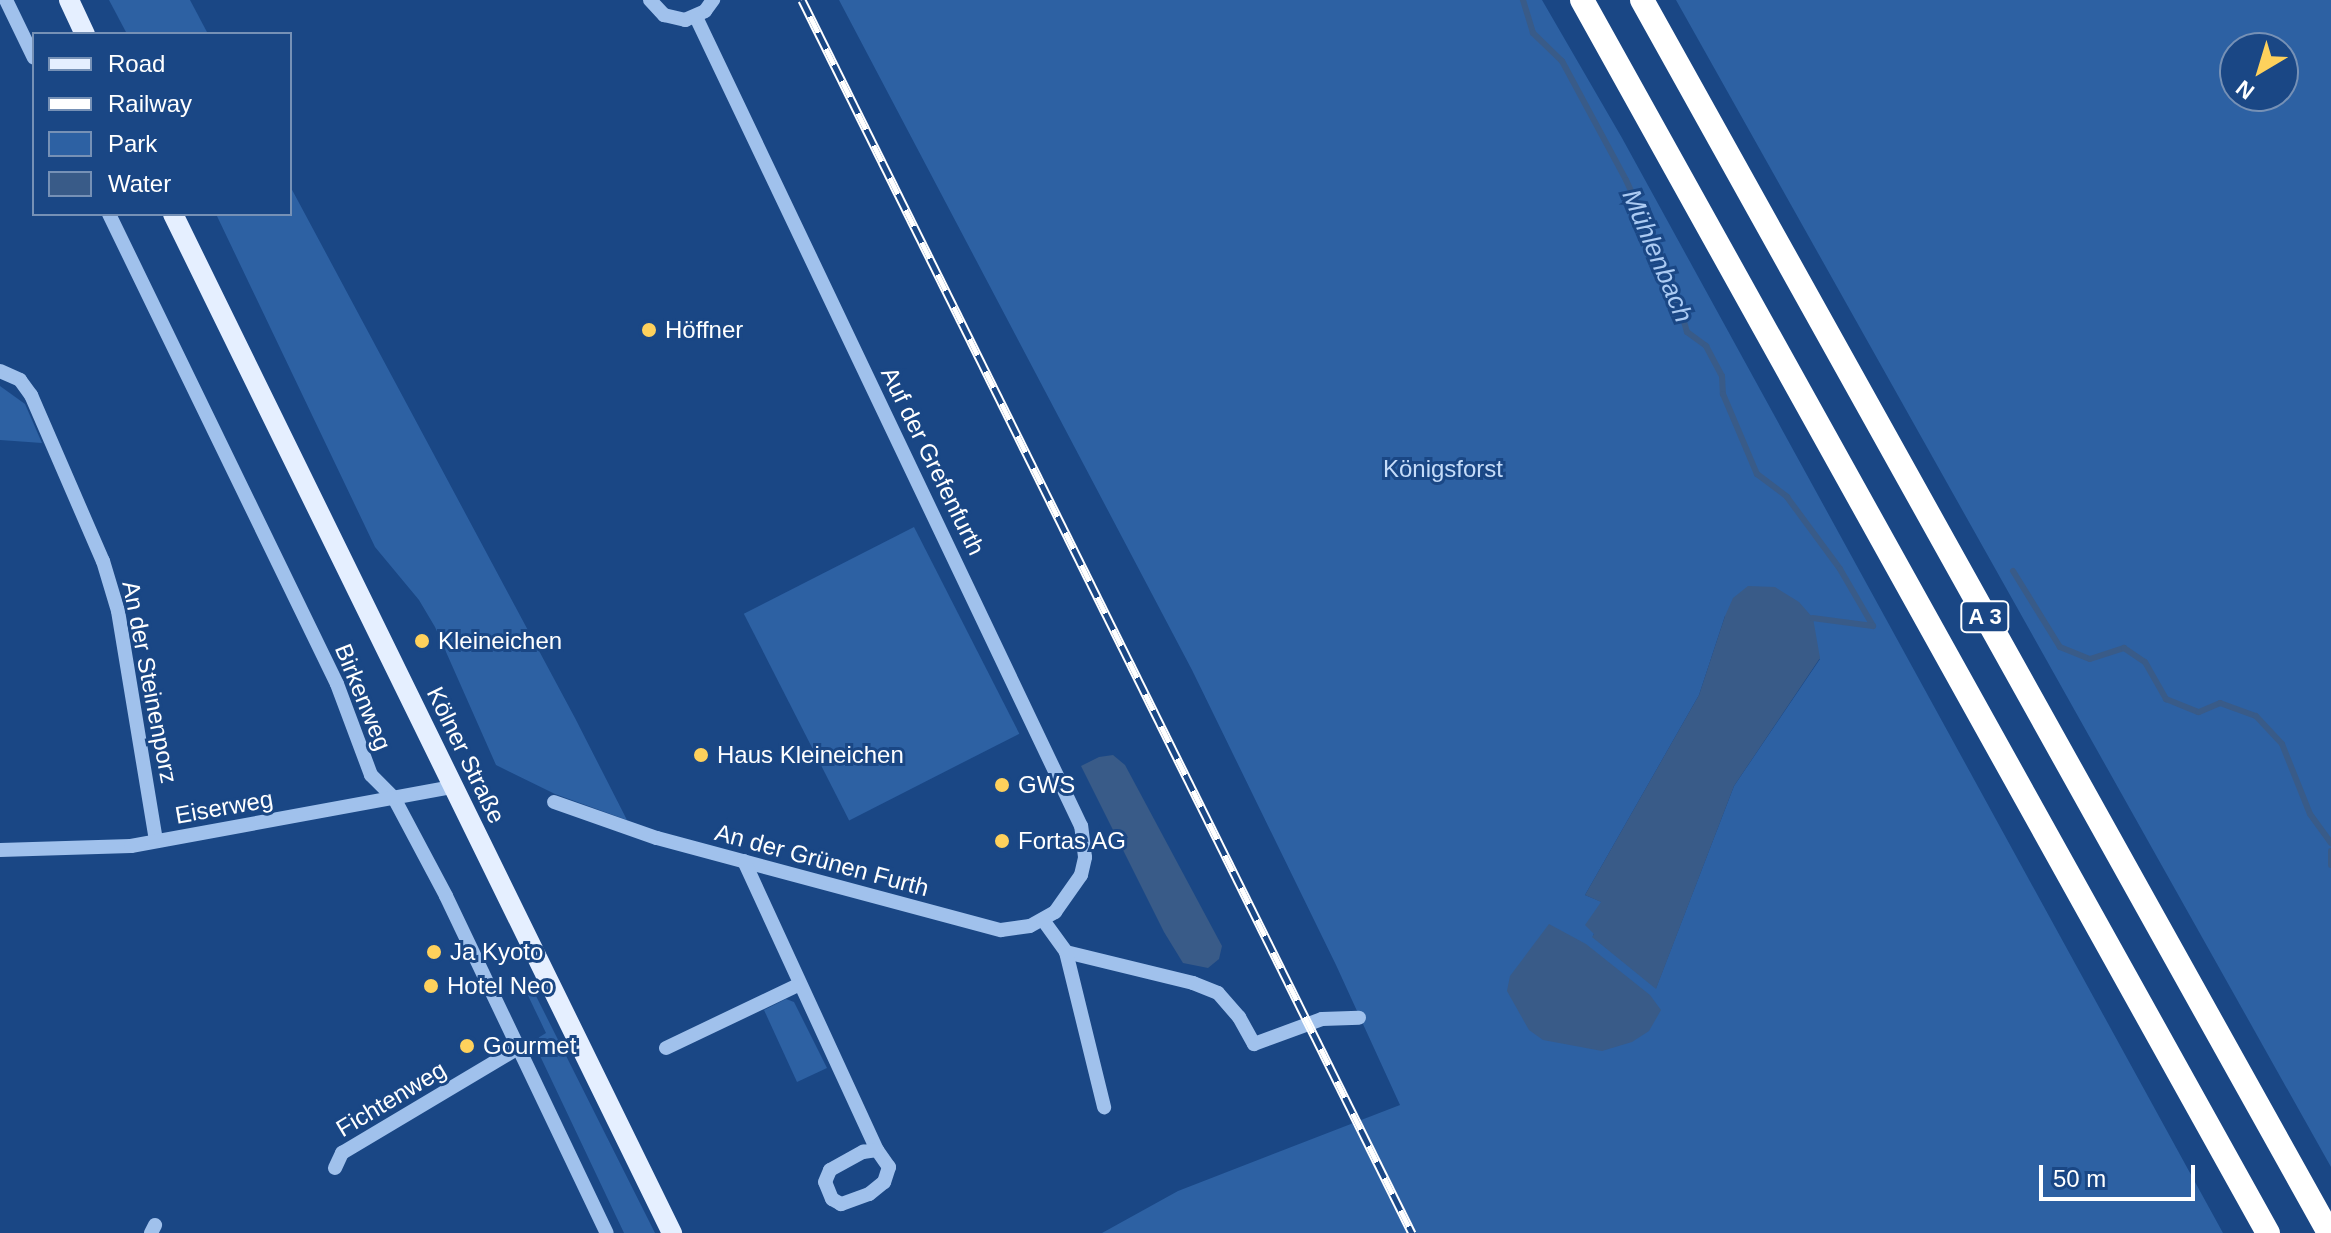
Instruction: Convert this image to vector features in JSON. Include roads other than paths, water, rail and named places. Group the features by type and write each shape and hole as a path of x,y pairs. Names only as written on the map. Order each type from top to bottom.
{"highway":[{"name":"A 3","path":"1582,0 2268,1233"},
{"name":"A 3","path":"1642,0 2329,1233"}],"main road":[{"path":"69,0 84,32"},
{"name":"Kölner Straße","path":"174,216 672,1233"}],"street":[{"path":"6,0 32,54"},
{"path":"650,0 656,9 674,19 696,17 713,0"},
{"name":"Auf der Grefenfurth","path":"696,17 1081,826 1085,857 1081,875 1055,912 1043,920"},
{"name":"Birkenweg","path":"110,216 337,684 371,775 394,798 446,896 607,1233"},
{"name":"An der Steinenporz","path":"0,371 20,380 31,395 103,561 118,611 156,841"},
{"name":"Eiserweg","path":"0,850 131,846 453,787"},
{"name":"An der Grünen Furth","path":"554,802 596,820 983,928 1019,930 1043,920"},
{"path":"744,861 877,1150 889,1167 884,1182 851,1202 841,1204 832,1199 825,1182 830,1170 863,1152 877,1150"},
{"path":"1043,920 1066,952 1104,1107"},
{"path":"1066,952 1193,983 1218,993 1239,1017 1254,1044 1322,1019 1359,1018"},
{"path":"666,1048 800,984"},
{"name":"Fichtenweg","path":"335,1168 342,1153 518,1048"}],"water":[{"path":"1748,586 1775,587 1799,602 1813,618 1820,658 1734,786 1656,989 1592,937 1594,934 1585,925 1601,902 1585,895 1699,695 1733,598"},
{"path":"1113,755 1125,765 1222,946 1219,959 1208,968 1183,963 1164,932 1081,766 1099,757"},
{"path":"1549,924 1586,944 1650,995 1661,1010 1649,1031 1632,1042 1602,1051 1543,1040 1529,1030 1507,991 1510,976"}],"waterway":[{"name":"Mühlenbach","path":"1523,0 1533,33 1562,61 1626,180 1672,280 1687,332 1706,346 1722,376 1723,394 1757,474 1787,497 1840,569 1873,626 1813,618"},
{"name":"Mühlenbach","path":"2013,571 2060,647 2090,659 2124,648 2145,662 2166,699 2199,712 2220,703 2256,716 2282,744 2310,814 2331,843"},
{"name":"Mühlenbach","path":"2331,851 2331,865"}],"railway":[{"path":"802,0 1412,1233"}],"place":[{"name":"Höffner","path":"649,330"},
{"name":"Kleineichen","path":"422,641"},
{"name":"Haus Kleineichen","path":"701,755"},
{"name":"GWS","path":"1002,785"},
{"name":"Fortas AG","path":"1002,841"},
{"name":"Ja Kyoto","path":"434,952"},
{"name":"Hotel Neo","path":"431,986"},
{"name":"Gourmet","path":"467,1046"}],"park label":[{"name":"Königsforst","path":"1443,469"}]}
